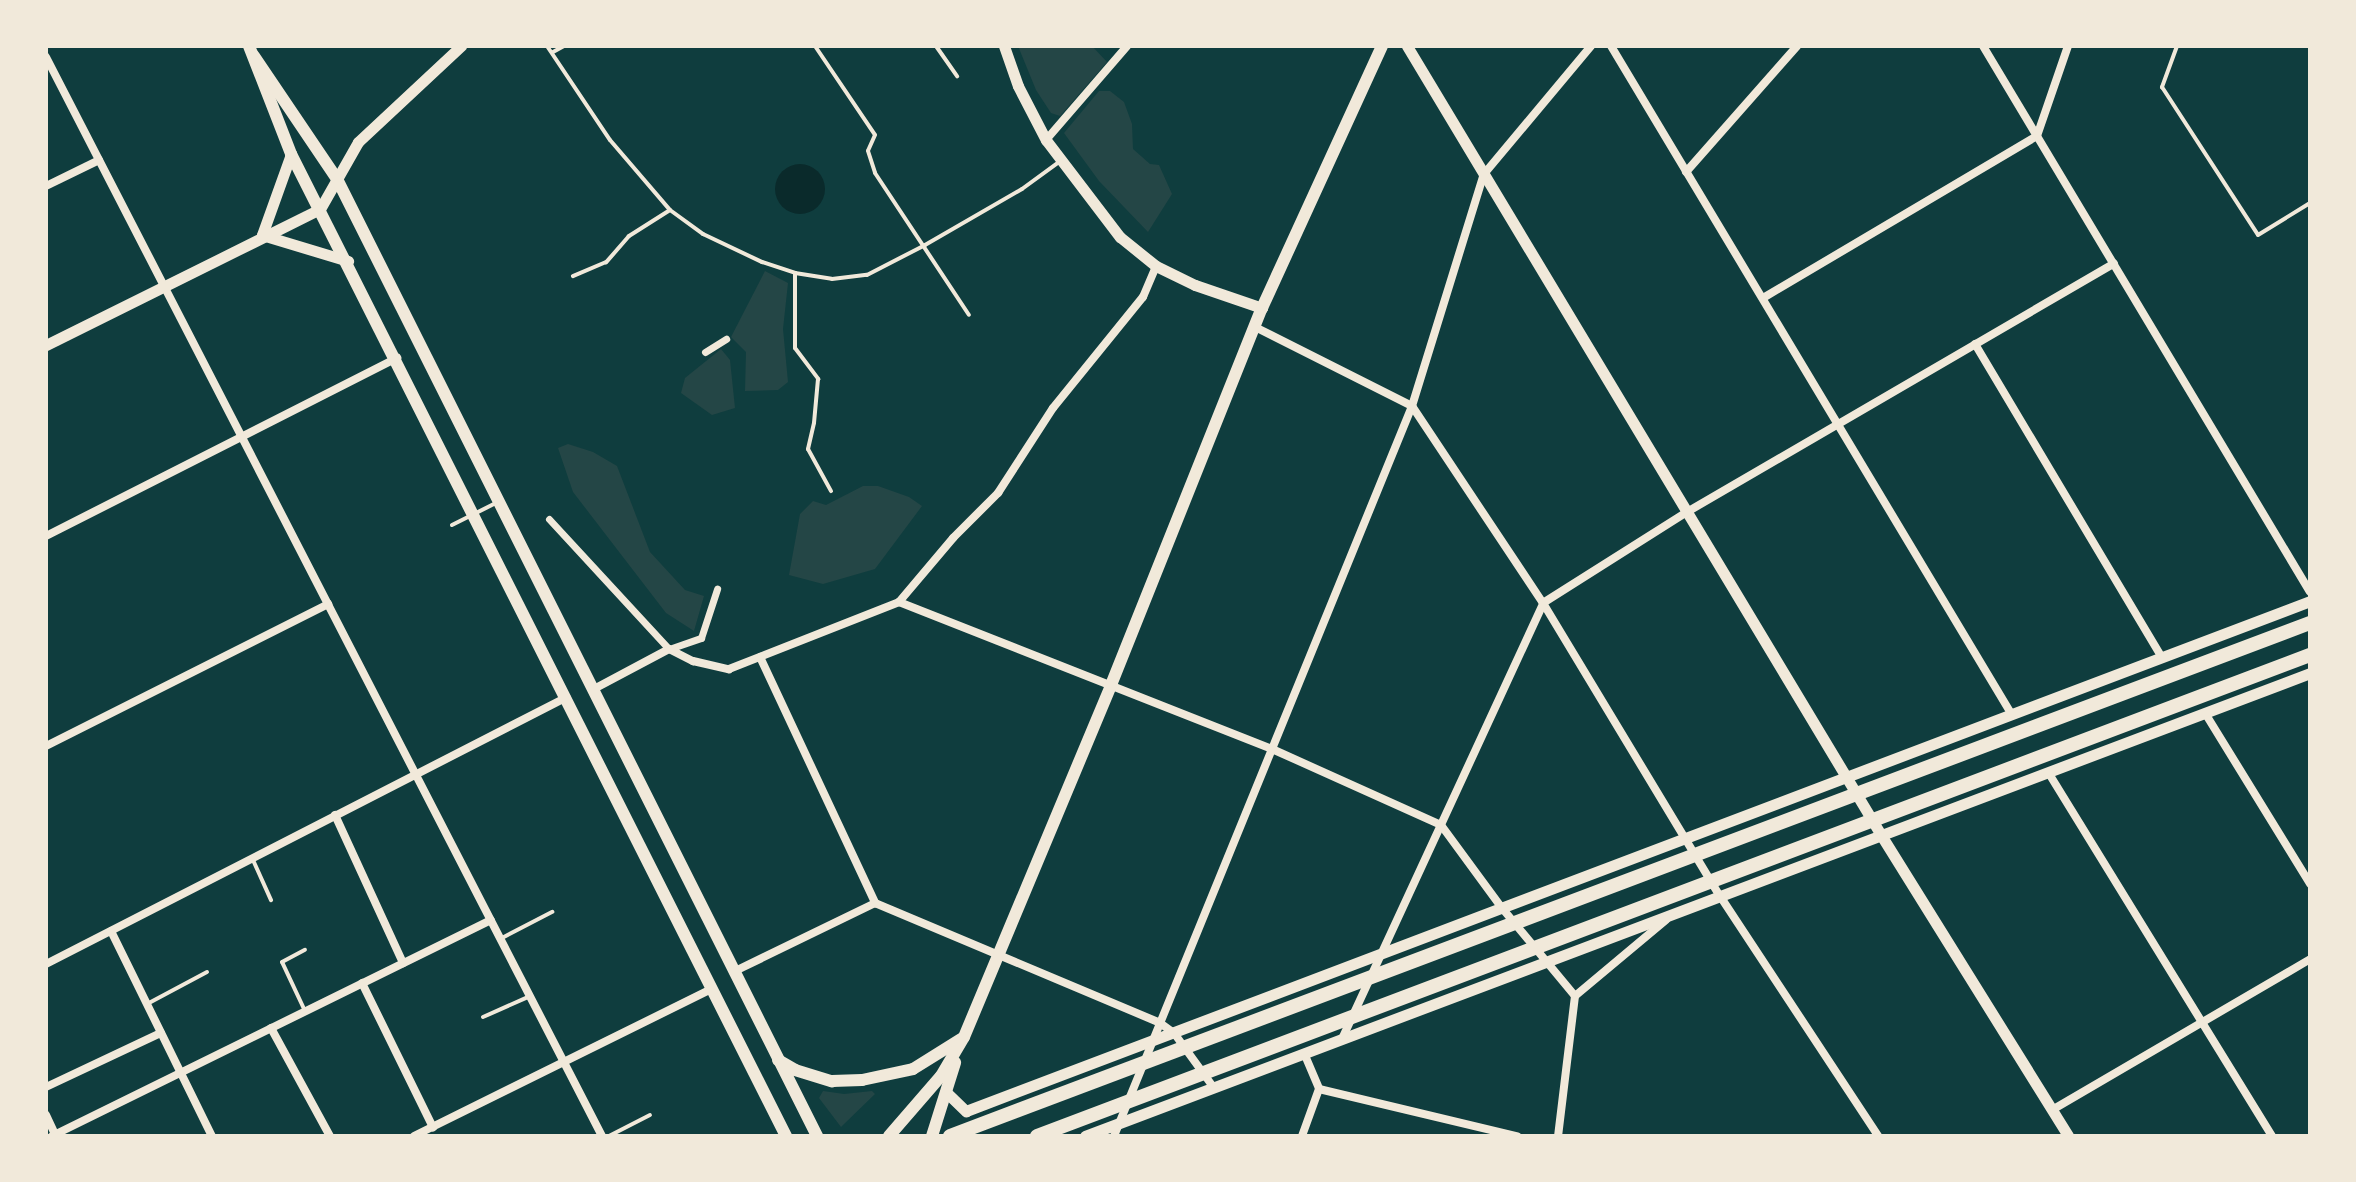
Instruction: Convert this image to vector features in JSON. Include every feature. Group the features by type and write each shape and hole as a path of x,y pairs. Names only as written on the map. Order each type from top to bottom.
{"highway":[{"path":"950,1136 2310,623"},
{"path":"1037,1136 2310,655"}],"main road":[{"path":"932,1136 964,1037 1111,685 1262,308 1382,46"},
{"path":"252,51 337,179 775,1058 817,1136"},
{"path":"252,51 291,154 397,358 786,1136"},
{"path":"775,1058 795,1070 832,1081 862,1080 913,1069 964,1037"},
{"path":"889,1136 941,1076 964,1037"}],"street":[{"path":"46,345 262,235 320,209 358,142 461,46"},
{"path":"1004,46 1018,86 1046,140 1120,237 1156,266 1195,285 1262,308"},
{"path":"1046,140 1127,46"},
{"path":"1407,46 1846,778 2052,1110 2063,1134"},
{"path":"1114,1136 1412,406 1484,174 1591,46"},
{"path":"1611,46 2012,715"},
{"path":"1686,172 1797,46"},
{"path":"1983,46 2310,592"},
{"path":"1763,298 2037,136 2068,46"},
{"path":"46,57 602,1136"},
{"path":"262,235 291,154"},
{"path":"46,186 99,160"},
{"path":"262,235 348,261"},
{"path":"1342,1039 1543,603 1687,512 2114,263"},
{"path":"549,519 669,649 693,661 729,669 899,602 953,538 998,493 1053,408 1143,297 1156,266"},
{"path":"1255,327 1412,406 1543,603 1720,896 1878,1136"},
{"path":"705,352 726,339"},
{"path":"1975,344 2162,658"},
{"path":"46,536 397,358"},
{"path":"592,690 669,649 701,638 717,589"},
{"path":"946,1092 966,1111 2310,601"},
{"path":"899,602 1272,749 1441,825 1502,908 1575,996"},
{"path":"46,746 328,604"},
{"path":"760,657 875,903 1160,1023 1174,1033 1214,1088"},
{"path":"1085,1136 2310,673"},
{"path":"46,964 567,697"},
{"path":"2205,713 2310,884"},
{"path":"2048,772 2272,1136"},
{"path":"335,815 403,963"},
{"path":"733,973 875,903"},
{"path":"1558,1136 1575,996 1673,914"},
{"path":"46,1115 54,1135 491,920"},
{"path":"111,931 212,1136"},
{"path":"2052,1110 2201,1020 2310,959"},
{"path":"362,983 433,1127"},
{"path":"414,1136 712,989"},
{"path":"271,1028 330,1136"},
{"path":"46,1087 161,1033"},
{"path":"1302,1136 1319,1089 1304,1053"},
{"path":"1319,1089 1517,1136"}],"lane":[{"path":"547,46 610,140 670,210 703,234 795,273 832,279 867,275 1031,184 1060,161"},
{"path":"553,52 564,46"},
{"path":"815,46 875,135 868,151 875,173 969,315"},
{"path":"936,46 957,76"},
{"path":"2177,46 2162,87 2258,235 2310,203"},
{"path":"573,276 606,262 629,236 670,210"},
{"path":"795,273 795,348 818,379 808,449 831,491"},
{"path":"452,525 498,502"},
{"path":"253,860 271,900"},
{"path":"500,939 552,912"},
{"path":"305,950 282,962 305,1011"},
{"path":"147,1004 207,972"},
{"path":"483,1017 530,996"},
{"path":"609,1136 650,1115"}],"shaded area":[{"path":"1018,46 1092,46 1107,62 1060,116 1051,113 1036,90"},
{"path":"1099,91 1110,91 1124,102 1132,124 1133,149 1150,164 1159,165 1172,194 1148,232 1099,181 1064,133"},
{"path":"800,164 818,171 825,189 818,207 800,214 782,207 775,189 782,171"},
{"path":"765,271 788,283 783,329 788,382 778,390 745,391 746,352 731,337"},
{"path":"721,349 730,360 735,408 712,415 681,393 685,378"},
{"path":"568,444 593,452 617,466 650,552 685,590 704,596 694,631 666,613 573,492 558,448"},
{"path":"863,486 878,486 909,497 922,506 875,569 823,584 789,575 800,514 813,501 826,505"},
{"path":"823,1091 844,1094 872,1091 875,1094 841,1127 819,1098"}]}
